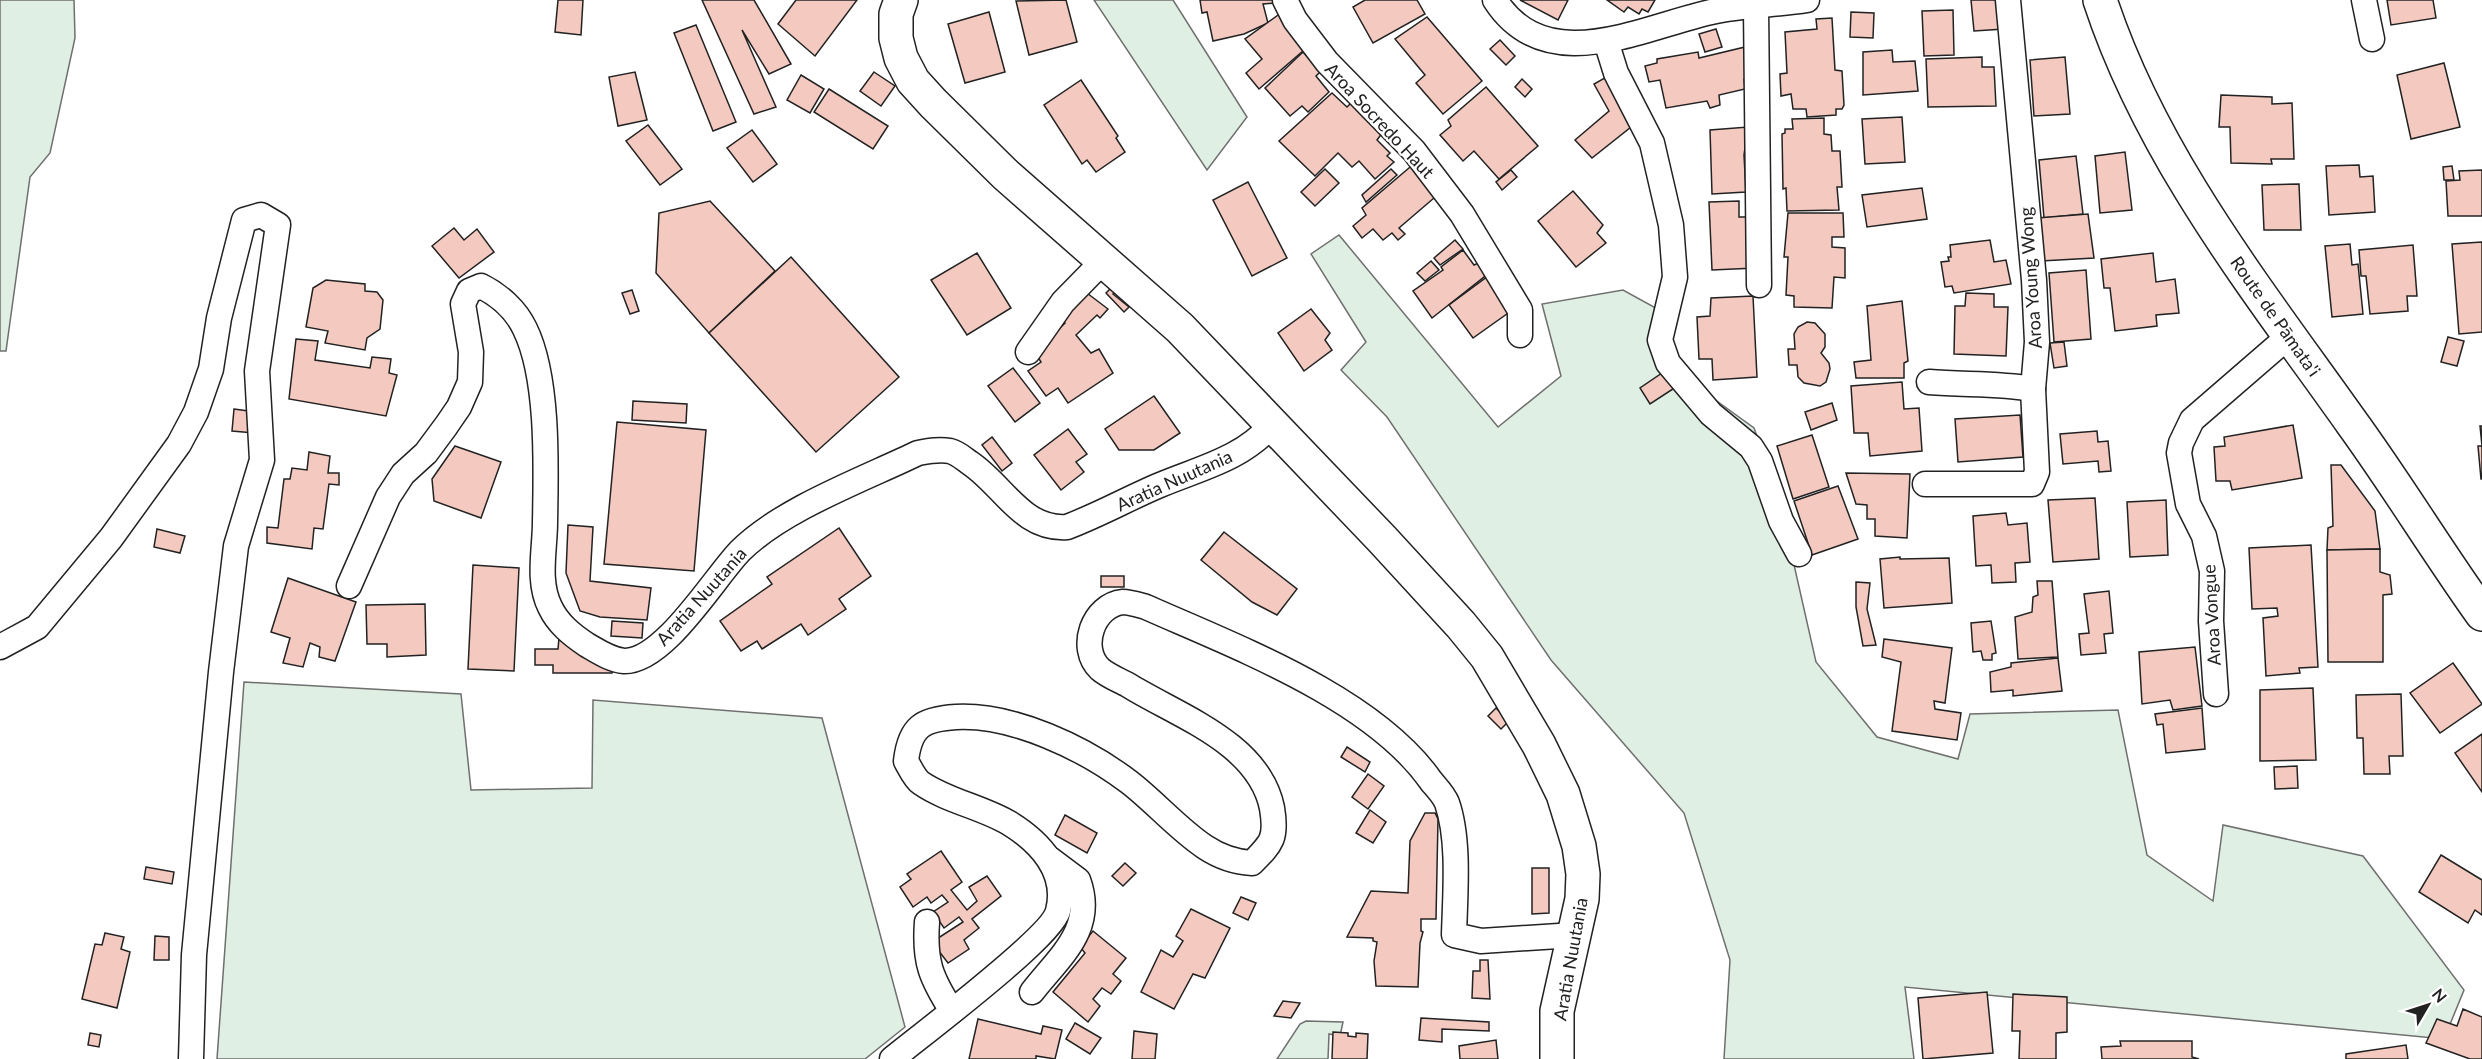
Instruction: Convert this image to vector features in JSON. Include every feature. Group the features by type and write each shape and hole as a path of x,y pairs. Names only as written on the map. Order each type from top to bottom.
{"street":[{"name":"Aratia Nuutania","path":"901,0 896,14 896,38 901,58 913,81 970,141 1171,320 1273,424 1461,624 1487,657 1520,712 1563,794 1579,846 1583,874 1582,899 1557,1011 1557,1059"},
{"name":"Aroa Socredo Haut","path":"1285,0 1295,20 1327,62 1414,151 1462,214 1520,310 1520,334"},
{"path":"1495,0 1517,26 1537,37 1556,43 1606,41 1714,6 1756,7 1807,0"},
{"name":"Aroa Young Wong","path":"1925,484 2032,484 2037,472 2033,390 2037,342 2034,280 2008,0"},
{"name":"Route de Pāmata'i","path":"2100,0 2110,31 2166,150 2289,336 2353,424 2482,614"},
{"path":"2364,0 2372,39"},
{"path":"1756,7 1759,285"},
{"path":"1606,41 1616,72 1652,143 1671,225 1675,277 1660,340 1668,363 1691,394 1751,447 1760,461 1781,521 1799,554"},
{"path":"0,647 37,627 111,538 179,444 196,412 211,369 219,318 244,220 261,215 278,225 257,371 261,460 236,546 220,672 194,955 191,1059"},
{"path":"1028,352 1063,302 1104,260"},
{"name":"Aratia Nuutania","path":"349,586 388,497 403,474 426,453 459,407 470,382 471,352 463,304 469,291 481,286 500,296 525,329 536,364 543,411 545,465 542,582 549,606 563,628 600,653 617,660 633,661 651,651 673,633 740,551 758,536 785,518 918,453 953,451 995,483 1029,519 1051,528 1067,527 1159,485 1211,468 1260,438 1273,424"},
{"name":"Aroa Vongue","path":"2216,694 2211,621 2212,571 2204,536 2188,504 2179,453 2181,442 2192,420 2289,336"},
{"path":"1929,382 1976,386 2010,385 2033,390"},
{"path":"1032,992 1081,926 1085,911 1078,880 1050,859 1034,841 1008,822 920,783 906,761 908,740 920,726 937,718 972,716 1016,726 1074,747 1127,781 1205,847 1233,862 1252,863 1270,845 1275,828 1270,799 1254,768 1215,735 1099,668 1089,643 1095,621 1107,608 1124,602 1146,607 1304,682 1376,724 1418,762 1446,802 1453,833 1454,935 1480,941 1574,935"},
{"path":"892,1059 1038,938 1058,913 1061,884 1050,859"},
{"path":"927,922 925,950 928,967 952,1011"}],"green space":[{"path":"0,0 74,0 75,38 50,153 30,177 6,351 0,351"},
{"path":"1094,0 1173,0 1247,117 1207,170"},
{"path":"1339,235 1498,427 1561,376 1542,304 1623,290 1663,312 1677,360 1703,391 1754,428 1778,494 1816,662 1877,737 1958,759 1970,714 2118,710 2147,855 2213,901 2223,825 2363,856 2464,990 2444,1039 1905,987 1914,1059 1724,1059 1730,960 1684,813 1551,660 1387,417 1341,370 1366,342 1311,254"},
{"path":"244,682 461,694 471,790 592,788 593,700 822,718 905,1027 865,1059 217,1059"},
{"path":"1306,1021 1343,1022 1340,1036 1329,1034 1328,1059 1277,1059 1300,1024"}],"building":[{"path":"558,0 583,0 581,35 555,32"},
{"path":"702,0 754,0 791,64 769,74 742,30 776,107 754,114"},
{"path":"796,0 857,0 815,56 778,24"},
{"path":"1066,0 1077,42 1029,55 1016,1"},
{"path":"1200,0 1275,0 1276,3 1263,4 1268,23 1244,34 1213,41 1207,12 1202,13"},
{"path":"1365,0 1417,0 1425,14 1373,43 1353,7"},
{"path":"1520,0 1568,0 1558,20"},
{"path":"1607,0 1655,0 1648,12 1642,9 1639,14 1628,7 1624,12"},
{"path":"1971,0 2000,0 2004,29 1974,31"},
{"path":"2387,0 2433,0 2436,18 2391,25"},
{"path":"1285,10 1311,44 1259,89 1246,73 1262,59 1245,39"},
{"path":"1953,10 1954,55 1924,56 1922,11"},
{"path":"989,12 1005,72 965,83 948,24"},
{"path":"1851,12 1874,13 1873,38 1850,37"},
{"path":"1427,17 1482,81 1443,114 1416,83 1425,75 1395,39"},
{"path":"1832,18 1835,70 1842,71 1844,105 1842,109 1836,109 1836,115 1807,117 1806,109 1793,109 1791,94 1781,96 1780,74 1787,73 1785,32 1817,29 1816,19"},
{"path":"696,25 736,122 713,131 674,33"},
{"path":"1716,29 1722,47 1705,52 1699,34"},
{"path":"1500,40 1515,56 1506,65 1490,49"},
{"path":"1745,47 1750,77 1744,79 1745,89 1719,95 1720,105 1710,108 1707,101 1666,108 1660,80 1649,82 1645,66 1657,63 1657,59 1698,52 1699,58"},
{"path":"1892,50 1893,62 1915,61 1918,91 1863,95 1863,52"},
{"path":"1303,52 1321,71 1316,76 1329,92 1308,112 1302,106 1290,116 1265,88"},
{"path":"1982,57 1982,67 1994,67 1996,106 1928,107 1926,59"},
{"path":"2065,57 2070,114 2034,116 2030,60"},
{"path":"2444,63 2460,127 2411,139 2397,75"},
{"path":"635,72 647,120 618,126 609,77"},
{"path":"874,72 895,86 881,106 860,91"},
{"path":"801,75 824,89 810,113 787,100"},
{"path":"1610,75 1636,123 1592,158 1575,140 1609,111 1594,84"},
{"path":"1522,79 1532,89 1525,97 1515,87"},
{"path":"1081,80 1118,136 1116,138 1125,152 1096,172 1087,160 1082,164 1044,105"},
{"path":"1486,87 1538,146 1499,179 1474,151 1463,161 1440,135 1451,126 1448,120"},
{"path":"829,89 888,126 873,149 814,112"},
{"path":"1332,93 1347,107 1354,100 1383,132 1377,140 1390,153 1387,156 1394,162 1375,179 1359,161 1352,167 1338,153 1315,176 1279,141"},
{"path":"2221,95 2272,97 2272,104 2292,103 2294,159 2271,159 2272,164 2231,163 2230,127 2219,127"},
{"path":"1902,117 1905,162 1865,164 1862,119"},
{"path":"1824,118 1824,134 1831,135 1832,151 1840,151 1842,187 1837,187 1839,210 1787,211 1786,188 1783,189 1782,134 1785,133 1785,129 1793,129 1792,119"},
{"path":"648,125 682,169 660,185 626,141"},
{"path":"1748,127 1744,155 1746,192 1712,194 1710,130"},
{"path":"752,130 777,164 753,182 727,148"},
{"path":"2125,152 2132,210 2100,213 2095,156"},
{"path":"2076,156 2083,214 2044,218 2039,160"},
{"path":"1416,162 1441,192 1399,228 1405,234 1398,240 1392,233 1383,240 1373,229 1362,238 1353,226 1366,215 1362,208"},
{"path":"2359,165 2360,177 2373,176 2375,212 2329,215 2326,166"},
{"path":"2452,166 2454,180 2444,180 2443,167"},
{"path":"1325,169 1339,183 1315,206 1301,192"},
{"path":"1391,169 1397,175 1366,202 1362,195"},
{"path":"1511,170 1517,177 1502,190 1496,182"},
{"path":"2482,170 2482,216 2448,216 2446,181 2460,180 2459,171"},
{"path":"1248,182 1287,258 1252,276 1213,200"},
{"path":"2299,184 2301,230 2264,230 2262,185"},
{"path":"1922,188 1927,219 1867,227 1862,195"},
{"path":"1573,191 1603,225 1597,233 1606,243 1576,267 1538,221"},
{"path":"710,201 775,271 709,333 656,273 659,213"},
{"path":"1739,201 1739,217 1755,217 1756,268 1712,270 1709,202"},
{"path":"1788,213 1843,213 1844,237 1832,237 1832,247 1845,248 1845,278 1834,277 1832,308 1794,307 1794,296 1786,295 1788,257 1784,257"},
{"path":"2088,214 2094,258 2041,261 2037,218"},
{"path":"454,228 464,240 477,229 494,252 459,278 432,246"},
{"path":"1455,240 1463,249 1440,265 1434,258"},
{"path":"1990,240 1994,262 2006,260 2011,284 1954,293 1952,286 1945,287 1941,262 1949,261 1950,245"},
{"path":"2482,242 2482,332 2459,334 2452,244"},
{"path":"2350,244 2352,265 2358,264 2363,314 2332,317 2325,246"},
{"path":"2413,245 2417,296 2407,296 2408,311 2370,314 2366,276 2361,276 2359,250"},
{"path":"1463,250 1474,265 1481,262 1489,273 1432,318 1413,291 1443,270 1441,267"},
{"path":"977,253 1011,308 967,335 931,280"},
{"path":"2153,253 2156,282 2175,279 2179,313 2156,315 2157,326 2115,331 2110,288 2104,288 2101,259"},
{"path":"791,257 899,377 816,452 709,333"},
{"path":"1431,261 1439,270 1425,281 1417,273"},
{"path":"2086,270 2091,339 2054,342 2049,273"},
{"path":"1495,271 1511,311 1473,338 1449,305"},
{"path":"326,280 365,284 365,291 377,292 383,300 380,329 367,338 365,350 325,343 328,331 306,327 313,288"},
{"path":"1116,283 1120,288 1113,294 1129,307 1124,312 1106,293"},
{"path":"632,290 639,311 630,314 622,293"},
{"path":"1083,290 1108,309 1100,318 1097,315 1076,335 1091,353 1099,349 1113,373 1068,403 1058,388 1046,396 1028,371 1041,362 1035,352 1065,323 1059,318"},
{"path":"1966,293 1994,294 1994,307 2008,307 2006,356 1954,354 1955,306 1965,306"},
{"path":"1753,296 1757,377 1713,380 1712,359 1699,359 1697,317 1710,316 1711,298"},
{"path":"1902,301 1908,361 1904,363 1904,378 1856,378 1854,362 1871,360 1867,306"},
{"path":"1311,309 1330,333 1325,340 1332,350 1304,371 1278,333"},
{"path":"1807,322 1815,323 1825,334 1825,347 1821,353 1829,363 1830,369 1826,382 1820,386 1804,383 1798,377 1797,365 1789,365 1788,349 1795,349 1794,334 1798,327"},
{"path":"2448,337 2464,341 2457,366 2441,362"},
{"path":"296,339 318,341 315,360 370,368 372,357 391,359 389,373 397,375 386,416 289,399"},
{"path":"2064,342 2067,366 2054,368 2050,343"},
{"path":"1013,368 1040,403 1015,422 988,386"},
{"path":"1665,371 1676,387 1650,404 1640,388"},
{"path":"1902,382 1904,409 1919,408 1922,451 1870,456 1868,433 1854,433 1851,386"},
{"path":"1154,396 1180,433 1154,450 1119,450 1105,429"},
{"path":"633,401 687,404 686,423 632,420"},
{"path":"1832,403 1837,420 1811,430 1805,412"},
{"path":"234,409 256,412 254,433 232,431"},
{"path":"2020,415 2023,457 1958,462 1955,419"},
{"path":"617,422 706,430 694,571 604,564"},
{"path":"2293,425 2302,478 2232,490 2230,481 2216,481 2214,447 2225,446 2224,437"},
{"path":"1068,429 1087,454 1076,462 1084,472 1061,490 1034,455"},
{"path":"2097,431 2098,442 2108,441 2111,471 2099,472 2098,461 2063,464 2060,434"},
{"path":"1812,435 1829,487 1793,499 1777,446"},
{"path":"992,437 1012,463 1002,471 982,445"},
{"path":"455,446 501,462 481,518 434,501 432,479"},
{"path":"2478,446 2482,446 2482,479 2481,479"},
{"path":"309,452 330,456 328,473 339,473 339,485 329,484 323,529 314,528 312,549 267,543 267,527 278,528 284,479 290,479 292,468 307,470"},
{"path":"2331,465 2341,465 2375,511 2380,549 2327,550 2328,528 2333,526"},
{"path":"1846,473 1910,474 1907,538 1875,536 1875,519 1867,519 1867,505 1856,504"},
{"path":"1838,486 1858,539 1812,555 1794,501"},
{"path":"2095,498 2099,559 2053,562 2048,500"},
{"path":"2166,500 2168,555 2130,557 2127,502"},
{"path":"2006,513 2008,525 2027,523 2030,562 2015,563 2016,582 1992,583 1991,565 1976,566 1973,516"},
{"path":"568,525 593,527 590,581 651,588 647,620 600,617 580,611 566,573"},
{"path":"839,528 871,576 839,599 846,609 808,635 801,624 762,649 757,641 741,651 720,621 772,584 767,577"},
{"path":"157,529 185,536 180,553 154,547"},
{"path":"1224,532 1297,589 1277,615 1252,602 1201,560"},
{"path":"2311,545 2318,667 2299,668 2300,673 2266,676 2263,618 2278,616 2277,608 2252,609 2249,548"},
{"path":"2380,549 2380,572 2390,575 2392,594 2383,595 2383,662 2328,662 2327,550"},
{"path":"1900,557 1900,559 1949,558 1952,603 1884,608 1880,559"},
{"path":"473,565 519,568 514,671 468,669"},
{"path":"1101,576 1124,576 1124,587 1101,587"},
{"path":"288,578 356,602 335,661 319,657 320,647 310,643 303,667 283,663 290,638 271,632"},
{"path":"2037,581 2052,581 2058,657 2018,659 2015,617 2032,612 2033,597 2038,595"},
{"path":"1856,582 1870,583 1867,609 1876,645 1863,646 1856,607"},
{"path":"2109,591 2113,633 2104,634 2106,653 2081,655 2079,634 2089,633 2084,594"},
{"path":"425,604 426,655 387,657 387,644 367,644 366,605"},
{"path":"612,621 643,623 642,638 611,636"},
{"path":"1991,621 1996,653 1992,654 1992,660 1983,660 1981,651 1973,652 1971,623"},
{"path":"559,638 615,666 612,673 553,673 553,665 535,665 535,649 558,649"},
{"path":"1884,639 1952,648 1945,703 1934,701 1935,709 1961,713 1957,740 1892,731 1901,662 1882,657"},
{"path":"2195,647 2202,706 2173,710 2170,700 2142,704 2139,652"},
{"path":"2058,658 2062,691 2013,696 2013,690 1991,692 1990,672 2011,667 2011,663"},
{"path":"2453,663 2482,704 2440,733 2410,693"},
{"path":"2313,688 2316,760 2260,761 2260,690"},
{"path":"2401,694 2403,756 2389,756 2390,774 2364,774 2363,738 2357,738 2356,695"},
{"path":"1496,708 1509,721 1501,729 1488,716"},
{"path":"2202,708 2205,749 2166,753 2163,724 2157,725 2155,714"},
{"path":"2482,734 2482,792 2455,753"},
{"path":"1347,747 1370,762 1365,772 1341,757"},
{"path":"2297,766 2298,788 2275,789 2274,767"},
{"path":"1368,774 1384,786 1368,809 1352,797"},
{"path":"1370,810 1386,822 1373,843 1356,833"},
{"path":"1425,813 1435,813 1438,819 1436,919 1421,919 1421,931 1423,932 1420,943 1418,987 1376,986 1374,961 1377,942 1373,941 1373,938 1347,937 1371,891 1408,893 1410,841"},
{"path":"1065,815 1097,833 1087,853 1055,835"},
{"path":"941,851 962,882 951,890 967,910 977,901 969,887 987,876 1001,896 972,919 979,928 964,940 969,949 948,963 932,942 963,922 959,917 944,928 933,912 948,902 942,895 931,903 927,897 913,907 900,887 911,879 907,874"},
{"path":"2441,855 2482,880 2482,915 2475,910 2468,923 2419,892"},
{"path":"1125,863 1136,873 1123,886 1112,876"},
{"path":"146,867 174,872 172,884 144,879"},
{"path":"1532,868 1549,868 1549,913 1532,914"},
{"path":"1241,897 1256,903 1248,920 1233,913"},
{"path":"1191,909 1230,928 1205,978 1193,974 1174,1009 1141,992 1161,950 1173,957 1183,941 1176,936"},
{"path":"1093,931 1126,958 1113,974 1121,981 1111,994 1102,988 1093,999 1100,1006 1088,1022 1053,992 1085,953 1080,947"},
{"path":"105,933 124,937 121,949 130,952 117,1008 82,999 95,944 102,945"},
{"path":"155,936 169,937 169,960 154,960"},
{"path":"1480,960 1488,960 1490,999 1472,998 1473,971 1480,971"},
{"path":"1987,992 1993,1053 1923,1059 1918,998"},
{"path":"2013,994 2067,997 2067,1032 2056,1033 2056,1059 2019,1059 2020,1031 2012,1031"},
{"path":"1283,1001 1300,1003 1291,1018 1274,1016"},
{"path":"2463,1009 2482,1017 2482,1059 2470,1059 2426,1043 2437,1019 2457,1026"},
{"path":"1421,1018 1489,1022 1489,1031 1442,1029 1442,1042 1419,1040"},
{"path":"978,1019 1041,1034 1043,1026 1062,1030 1055,1059 1036,1056 1036,1059 969,1059"},
{"path":"1075,1023 1101,1038 1090,1054 1066,1039"},
{"path":"1134,1031 1157,1034 1155,1059 1132,1059"},
{"path":"1333,1032 1348,1033 1348,1036 1356,1037 1356,1033 1368,1034 1367,1059 1332,1059"},
{"path":"90,1033 101,1035 99,1047 88,1045"},
{"path":"1496,1040 1498,1059 1460,1059 1459,1046"},
{"path":"2120,1041 2192,1041 2192,1057 2199,1059 2102,1059 2101,1047 2121,1046"},
{"path":"2406,1045 2408,1059 2346,1059 2346,1054"}]}
